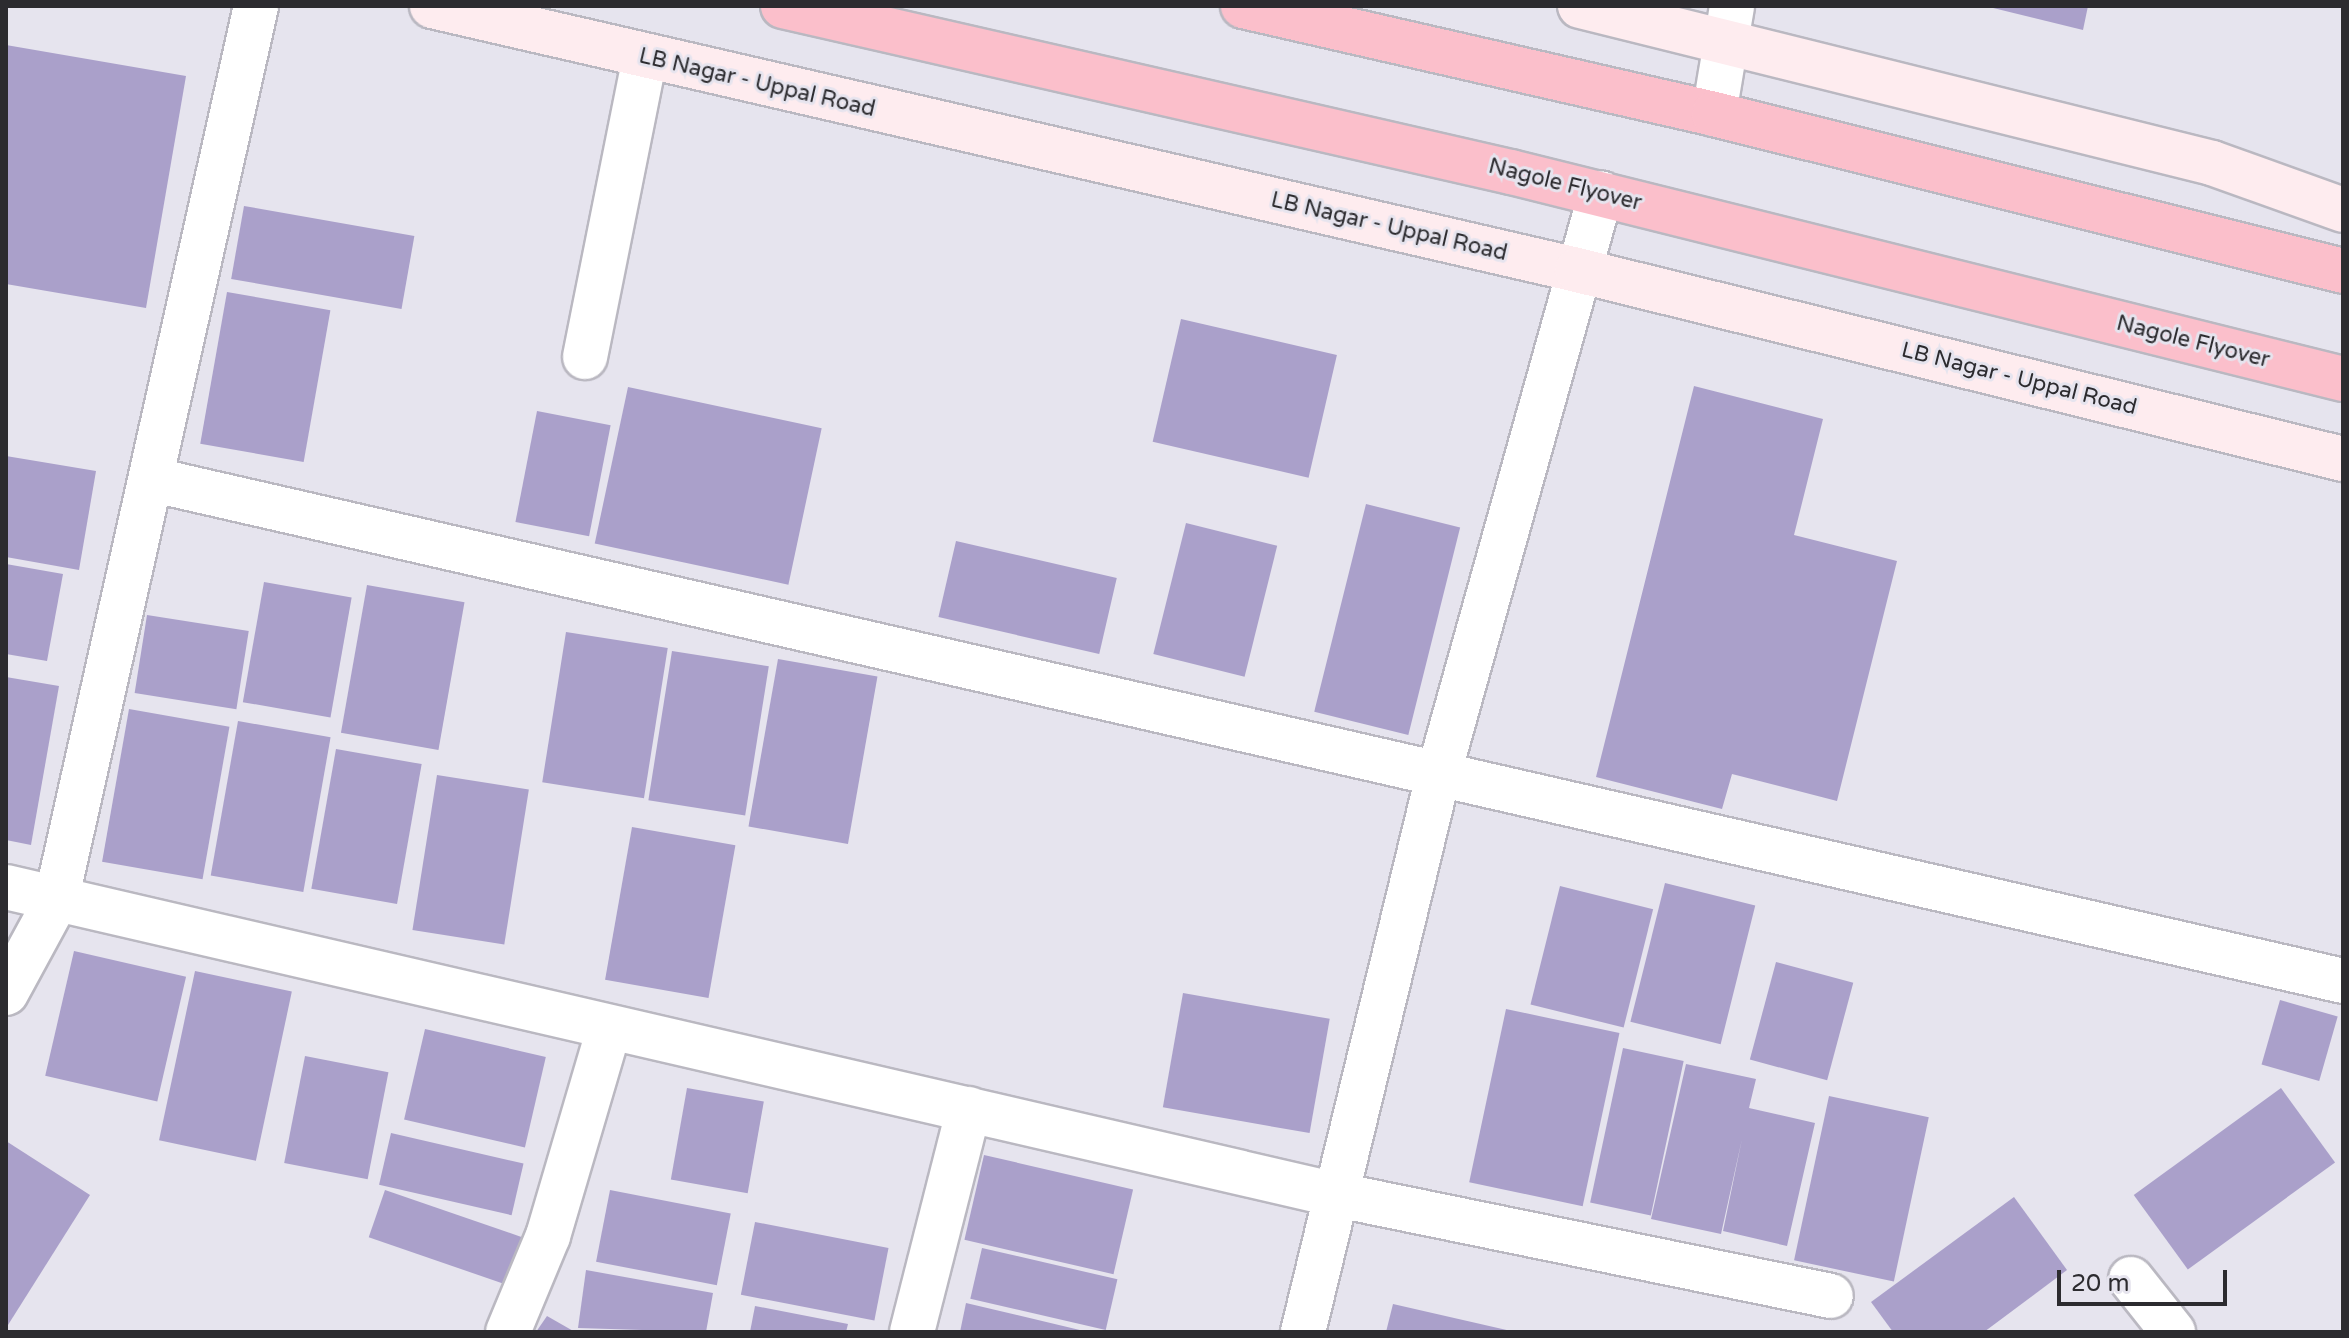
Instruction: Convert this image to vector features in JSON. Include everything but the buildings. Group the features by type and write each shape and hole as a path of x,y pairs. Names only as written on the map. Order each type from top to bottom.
{"highway":[{"name":"Nagole Flyover","path":"783,6 1601,193 2343,379"},
{"path":"1243,6 1714,114 2343,271"}],"street":[{"path":"6,993 56,901 154,480 256,6"},
{"name":"LB Nagar - Uppal Road","path":"432,6 1577,270 2343,459"},
{"path":"1580,6 1729,25 2212,163 2343,210"},
{"path":"1714,114 1729,25"},
{"path":"585,357 645,57"},
{"path":"1303,1332 1333,1194 1438,776 1601,193"},
{"path":"154,480 2343,981"},
{"path":"6,887 609,1029 1333,1194 1831,1296"},
{"path":"508,1332 548,1236 609,1029"},
{"path":"912,1332 969,1109"},
{"path":"2131,1279 2173,1332"}]}
